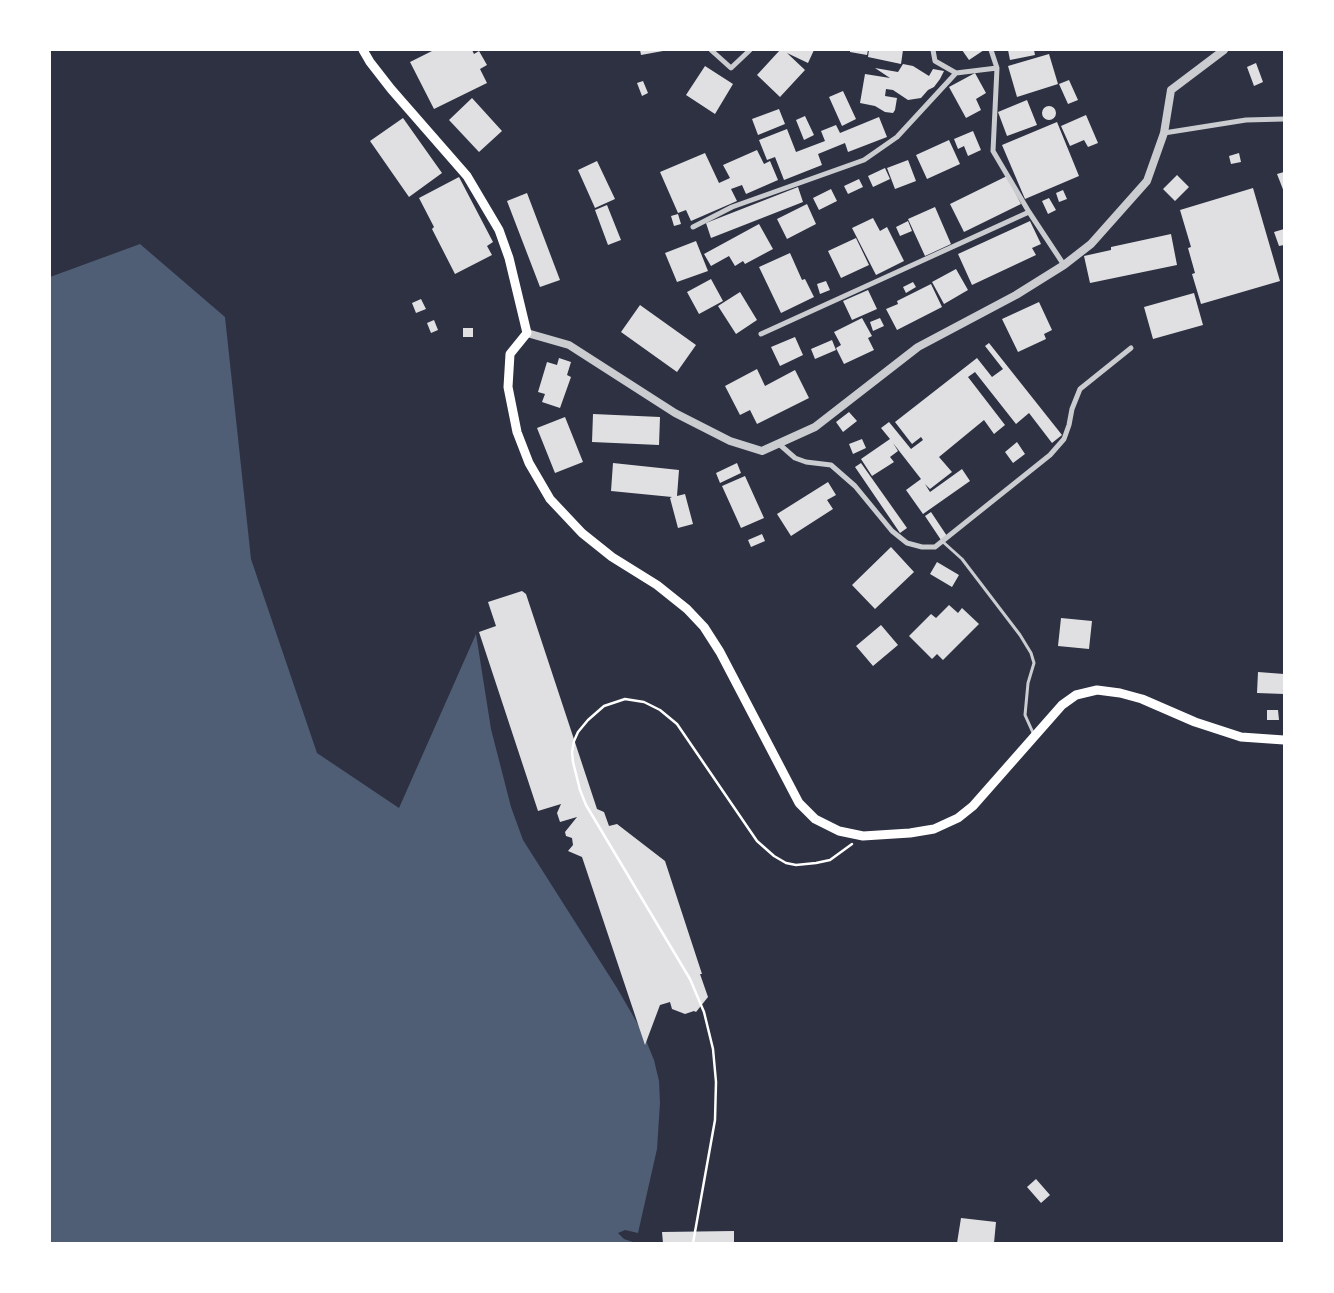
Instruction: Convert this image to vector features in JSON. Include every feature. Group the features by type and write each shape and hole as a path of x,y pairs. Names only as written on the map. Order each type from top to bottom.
{"main road":[{"path":"364,50 370,62 391,89 467,176 484,202 498,230 509,258 527,333 510,354 508,387 517,432 528,463 550,499 582,533 612,557 657,585 687,609 704,627 729,669 799,803 815,819 839,832 863,836 910,833 934,829 958,818 973,806 1062,705 1076,695 1097,690 1120,693 1142,699 1195,722 1242,737 1284,740"}],"street":[{"path":"711,50 731,68 750,50"},
{"path":"933,50 935,61 956,72 997,68"},
{"path":"991,50 997,68 993,151 1029,212 1064,265"},
{"path":"527,333 569,345 675,413 730,441 762,452 815,427 918,347 1016,295 1064,265 1091,244 1147,182 1164,133 1171,90 1224,50"},
{"path":"693,227 732,207 864,160 897,137 956,72"},
{"path":"1164,133 1246,120 1284,119"},
{"path":"762,334 1029,212"},
{"path":"779,444 795,458 806,462 831,465 854,486 892,531 907,542 922,547 935,547 1050,455 1064,439 1072,409 1080,389 1131,348"}],"lane":[{"path":"942,541 962,559 1020,635 1031,653 1034,663 1028,683 1024,715 1034,737"}],"path":[{"path":"693,1243 715,1120 716,1082 713,1050 704,1012 690,978 586,806 573,762 574,741 578,732 588,720 604,706 624,699 644,702 660,710 677,724 757,841 774,856 786,863 796,865 830,860 863,836"}],"water":[{"path":"140,244 225,317 251,559 317,753 399,808 476,634 491,729 511,807 523,840 617,988 643,1033 654,1060 659,1081 660,1103 657,1149 638,1233 625,1230 618,1233 624,1239 636,1243 50,1243 50,277"}],"building":[{"path":"434,50 472,50 474,54 479,51 487,65 480,69 487,83 434,109 410,62"},
{"path":"640,50 663,50 663,51 641,55"},
{"path":"780,50 814,50 808,63 787,53 805,70 780,97 757,75"},
{"path":"850,50 868,50 867,55 850,52"},
{"path":"869,50 903,50 901,64 868,57"},
{"path":"962,50 984,50 969,60"},
{"path":"1008,50 1034,50 1035,55 1010,60"},
{"path":"1049,54 1058,84 1017,97 1008,66"},
{"path":"1256,63 1263,82 1254,86 1247,67"},
{"path":"903,64 913,66 929,76 933,69 944,71 934,87 928,90 921,98 908,100 893,90 886,89 885,96 897,98 893,113 860,103 865,74 890,78 875,68 898,72"},
{"path":"705,66 733,84 715,114 686,95"},
{"path":"975,73 986,93 976,99 981,110 966,118 949,87"},
{"path":"1069,80 1078,100 1068,104 1059,84"},
{"path":"643,81 648,93 642,96 637,83"},
{"path":"843,91 856,119 842,126 829,97"},
{"path":"472,98 502,131 479,152 449,120"},
{"path":"1027,100 1037,125 1007,136 998,112"},
{"path":"1049,106 1054,108 1056,113 1054,118 1049,120 1044,118 1042,113 1044,108"},
{"path":"779,109 785,124 758,135 752,119"},
{"path":"1086,115 1098,143 1088,147 1084,140 1070,146 1061,126"},
{"path":"805,116 814,135 804,140 796,120"},
{"path":"879,117 887,137 848,152 845,143 818,154 822,165 784,180 775,157 767,160 759,140 787,129 796,152 825,141 821,131 836,125 840,133"},
{"path":"403,118 442,173 409,197 370,141"},
{"path":"1057,122 1079,176 1025,199 1002,145"},
{"path":"973,131 981,150 968,156 964,146 958,149 954,139"},
{"path":"949,140 960,164 927,179 916,155"},
{"path":"757,150 764,164 770,161 778,180 746,194 742,185 731,189 737,201 691,221 686,210 678,213 660,172 705,153 719,183 730,178 723,165"},
{"path":"1239,153 1241,162 1231,164 1229,156"},
{"path":"908,160 916,181 895,189 887,168"},
{"path":"597,161 615,199 595,208 578,170"},
{"path":"885,168 890,179 873,187 868,176"},
{"path":"1284,172 1284,192 1277,174"},
{"path":"1177,175 1189,187 1175,201 1163,189"},
{"path":"1007,176 1021,204 964,232 950,204"},
{"path":"459,177 493,242 487,246 492,255 455,274 432,229 434,227 419,198"},
{"path":"859,179 863,187 848,194 844,186"},
{"path":"798,187 803,202 711,238 706,223"},
{"path":"1253,188 1280,281 1201,304 1192,274 1195,273 1188,248 1191,247 1180,210"},
{"path":"831,189 837,201 819,210 813,198"},
{"path":"1063,190 1067,199 1059,202 1056,193"},
{"path":"527,193 560,280 540,287 507,201"},
{"path":"1049,198 1056,210 1048,214 1042,201"},
{"path":"807,204 816,224 787,239 777,219"},
{"path":"607,205 621,240 608,245 595,210"},
{"path":"935,207 951,244 925,256 908,219"},
{"path":"678,214 681,224 674,226 671,216"},
{"path":"873,218 880,231 887,227 904,261 876,275 852,228"},
{"path":"908,221 912,231 900,236 896,227"},
{"path":"1030,221 1041,244 1032,248 1036,255 972,285 958,254"},
{"path":"759,224 773,249 745,264 743,261 735,266 729,256 711,266 704,254"},
{"path":"1284,229 1284,245 1279,246 1274,232"},
{"path":"1171,234 1177,265 1090,283 1084,256 1111,250 1111,247"},
{"path":"856,238 869,265 841,278 828,251"},
{"path":"696,241 708,271 677,282 665,253"},
{"path":"790,253 802,280 805,279 814,297 781,313 759,267"},
{"path":"956,269 968,290 944,304 932,282"},
{"path":"711,279 723,301 699,314 687,292"},
{"path":"826,281 830,290 820,294 817,284"},
{"path":"913,282 916,287 906,293 903,287"},
{"path":"931,284 942,307 897,330 886,309 898,304 897,301"},
{"path":"868,290 877,309 852,320 843,301"},
{"path":"740,292 757,320 736,334 718,306"},
{"path":"1194,293 1203,325 1153,339 1144,307"},
{"path":"421,299 426,309 416,313 412,303"},
{"path":"1039,302 1052,330 1044,334 1046,339 1018,352 1002,319"},
{"path":"640,305 696,345 677,372 621,332"},
{"path":"862,318 872,336 868,338 874,350 844,364 836,348 841,345 834,332"},
{"path":"880,318 884,326 873,331 870,322"},
{"path":"434,320 438,330 431,333 427,323"},
{"path":"463,328 473,328 473,337 463,337"},
{"path":"795,337 803,355 780,366 771,347"},
{"path":"832,340 836,350 815,359 811,349"},
{"path":"989,343 1062,435 1052,443 1029,413 1016,424 975,372 968,377 1005,425 994,434 984,420 939,457 952,472 930,489 925,484 930,492 962,469 970,481 923,514 906,490 921,479 893,443 898,451 890,457 894,462 872,476 861,459 890,439 881,428 889,422 911,449 923,440 921,437 912,444 895,422 977,358 992,377 1003,369 985,346"},
{"path":"559,358 571,362 567,375 571,377 560,408 542,402 545,394 538,392 547,362 557,365"},
{"path":"757,369 765,386 795,370 809,398 757,424 750,410 740,415 725,386"},
{"path":"849,412 857,421 843,432 836,422"},
{"path":"593,414 660,417 659,445 592,442"},
{"path":"565,417 583,462 555,473 537,428"},
{"path":"862,439 866,448 853,454 849,444"},
{"path":"1017,442 1025,454 1013,463 1005,452"},
{"path":"613,463 679,470 677,496 685,494 693,524 678,528 670,498 672,497 611,491"},
{"path":"737,463 741,473 720,483 716,473"},
{"path":"861,463 907,528 900,533 855,467"},
{"path":"745,476 764,518 741,528 722,486"},
{"path":"828,482 836,495 827,500 833,509 791,536 777,514"},
{"path":"931,512 947,536 941,540 925,516"},
{"path":"762,534 765,541 751,547 748,540"},
{"path":"891,547 914,572 875,609 852,585"},
{"path":"937,562 959,575 952,587 930,574"},
{"path":"522,591 526,594 597,809 604,812 609,826 617,824 665,861 702,974 700,974 708,997 696,1012 685,1014 672,1009 670,1002 660,1005 645,1045 582,857 568,851 573,845 572,838 566,836 565,832 577,817 560,822 557,813 561,804 538,811 479,632 496,626 488,602"},
{"path":"949,605 958,613 962,608 979,624 943,660 937,654 932,659 909,636 931,614 936,618"},
{"path":"1061,618 1092,621 1089,649 1058,646"},
{"path":"881,625 898,645 873,666 856,646"},
{"path":"1258,672 1284,674 1284,694 1257,693"},
{"path":"1267,710 1278,710 1279,720 1267,720"},
{"path":"1036,1179 1050,1195 1041,1203 1027,1187"},
{"path":"961,1218 996,1222 994,1243 957,1243"},
{"path":"734,1231 734,1243 663,1243 662,1232"}]}
